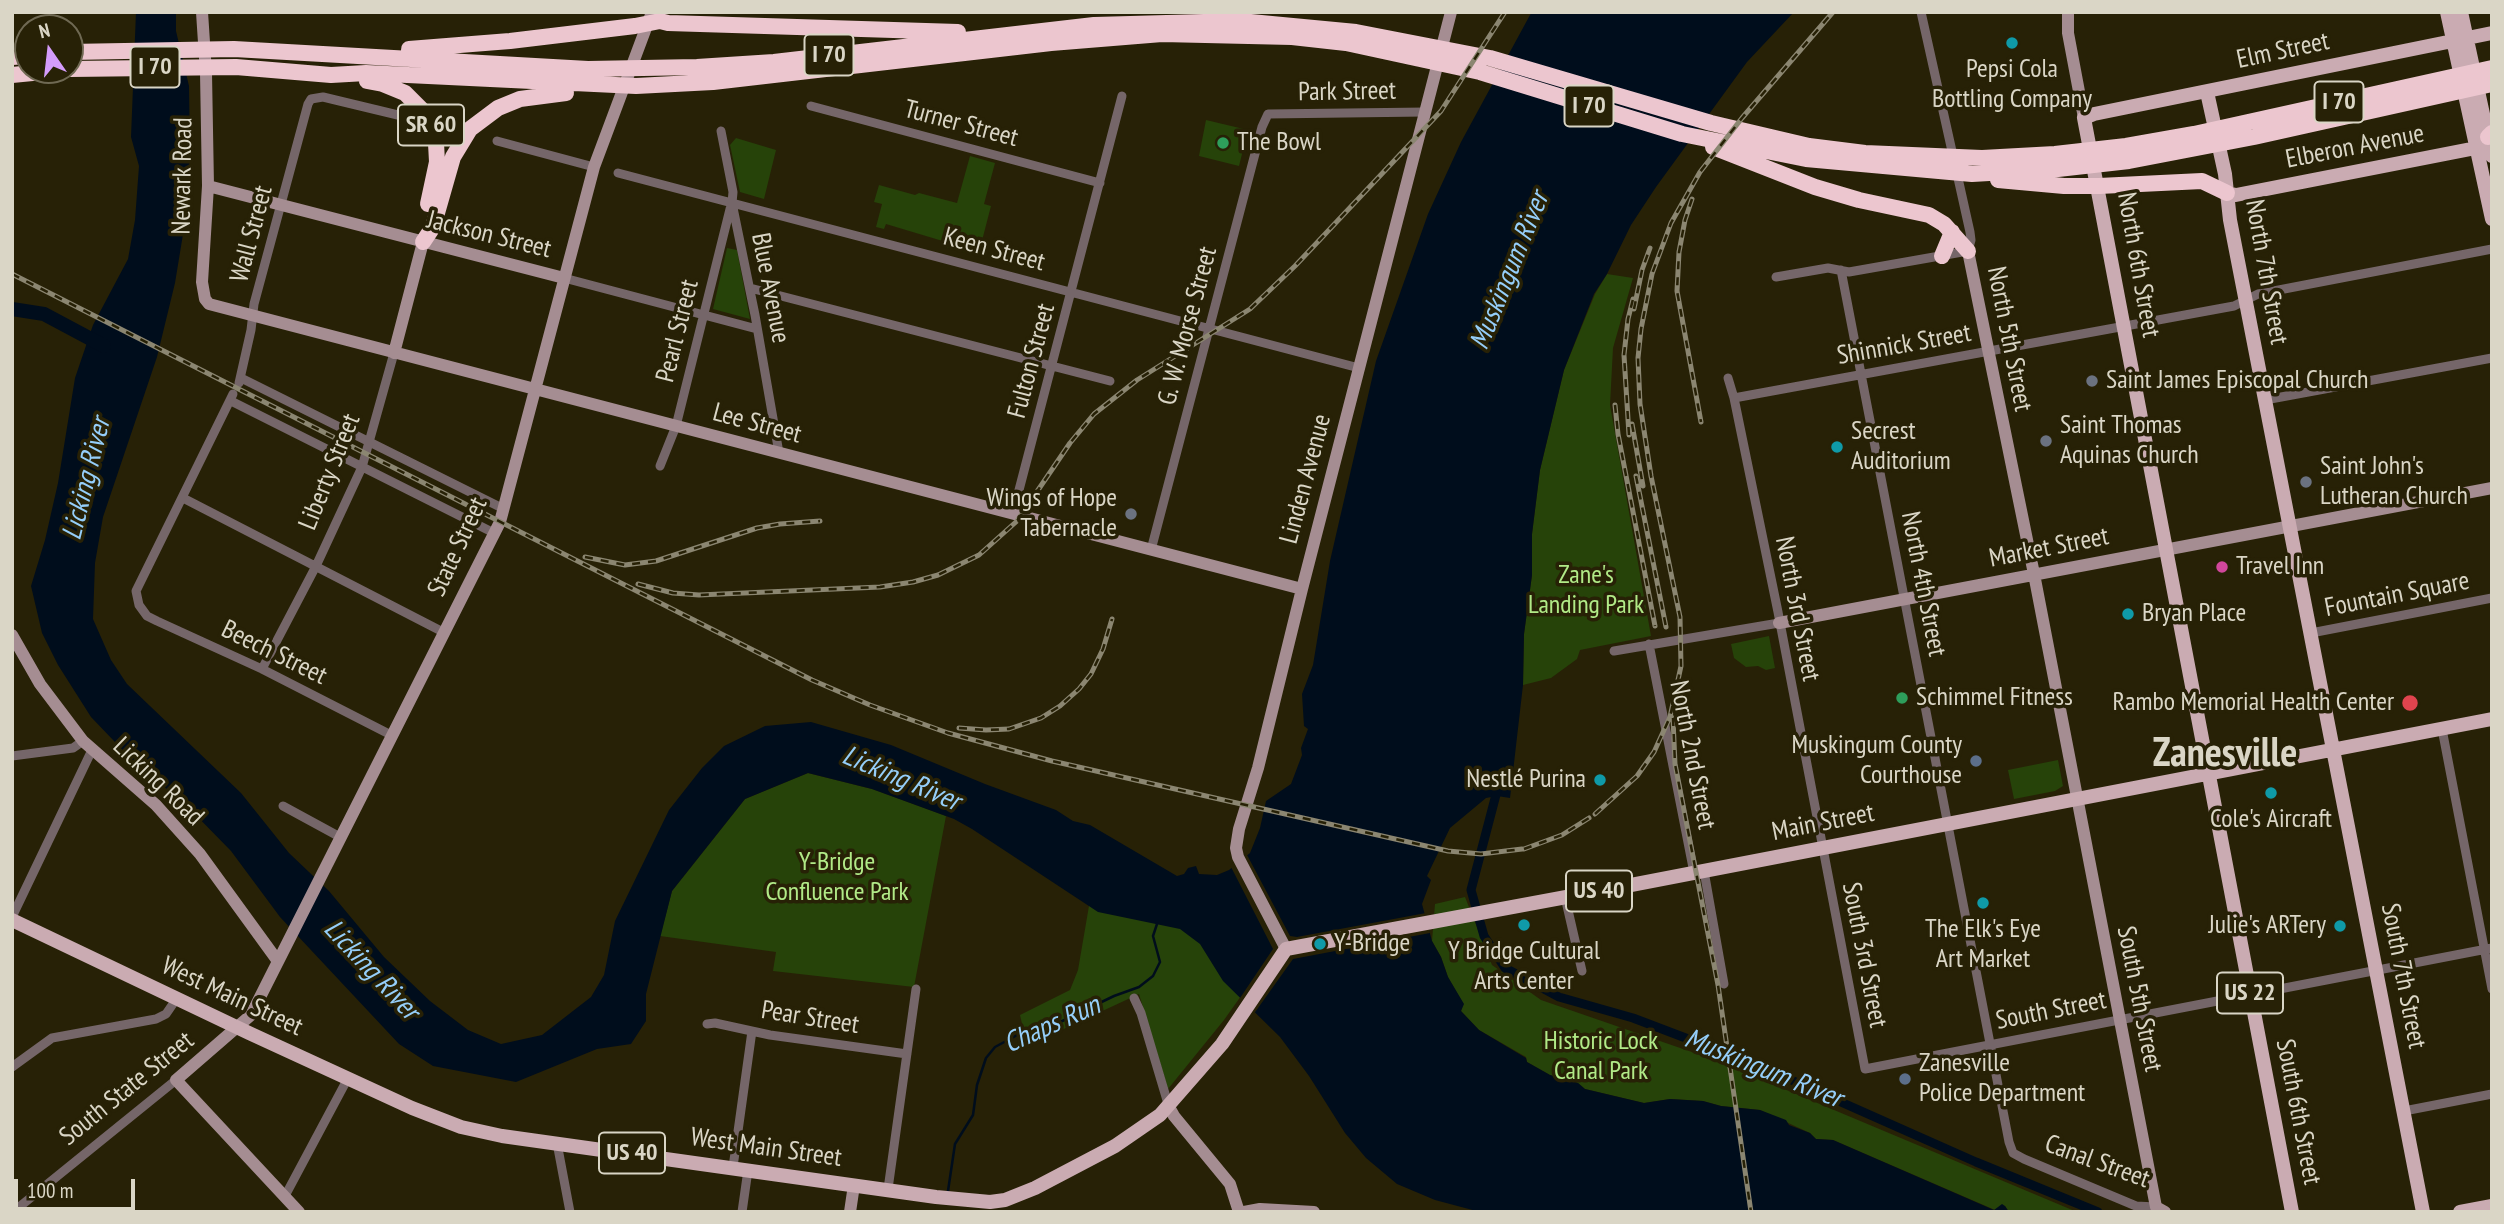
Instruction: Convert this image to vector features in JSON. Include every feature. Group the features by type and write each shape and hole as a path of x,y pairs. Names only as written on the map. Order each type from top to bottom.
{"highway":[{"path":"326,54 358,50 451,47 650,18 682,24 1013,33"},
{"name":"I 70","path":"84,52 234,49 588,69 697,67 774,62 1094,25 1240,21 1356,32 1682,134 1806,159 1933,164 1982,158 2056,161"},
{"name":"I 70","path":"84,70 236,67 331,75 366,73 636,86 713,82 1037,44 1162,34 1292,37 1490,58 1711,123 1757,148"},
{"name":"I 70","path":"2431,90 2492,68"},
{"name":"SR 60","path":"331,75 383,84 405,93 427,116 436,143 437,162 422,224 423,242"},
{"name":"I 70","path":"1933,164 1972,174 2127,153 2196,141 2431,90 2492,83"},
{"path":"423,242 433,227 453,157 470,129 484,117 509,103 540,94 636,86"},
{"path":"1757,148 1837,194 1929,215 1944,224 1968,250"},
{"path":"1972,174 1990,180 2064,186 2133,186 2202,181 2227,193"},
{"path":"1942,256 1952,232"}],"main road":[{"name":"Newark Road","path":"202,12 208,186 202,282 205,299"},
{"name":"Linden Avenue","path":"1286,949 1238,857 1236,848 1239,829 1258,768 1301,589 1451,12"},
{"name":"North 6th Street","path":"2068,12 2068,33 2208,774"},
{"path":"2447,12 2459,39 2485,139 2492,156"},
{"path":"2459,39 2461,12"},
{"name":"State Street","path":"238,1027 251,1015 393,736 504,509 594,167 650,18"},
{"name":"Elm Street","path":"2084,118 2492,33"},
{"name":"North 7th Street","path":"2207,92 2225,174 2246,300 2334,749"},
{"path":"2485,139 2492,219"},
{"name":"Elberon Avenue","path":"2227,193 2236,195 2485,139"},
{"name":"Jackson Street","path":"208,186 565,278"},
{"name":"Liberty Street","path":"394,353 423,242"},
{"name":"North 5th Street","path":"1968,250 2078,799"},
{"name":"Lee Street","path":"205,299 209,304 253,317 1301,589"},
{"name":"Market Street","path":"1779,623 2492,488"},
{"name":"Licking Road","path":"12,635 40,684 88,746 156,805 200,854 230,898 279,956"},
{"name":"Main Street","path":"1286,949 1822,849 2492,719"},
{"name":"South 7th Street","path":"2334,749 2423,1212"},
{"name":"South 6th Street","path":"2208,774 2292,1212"},
{"name":"South 5th Street","path":"2078,799 2120,1020 2161,1209"},
{"name":"West Main Street","path":"12,918 412,1108 461,1127 888,1189 957,1200 972,1207 1005,1200 1035,1188 1134,1134 1169,1107 1233,1027 1286,949"},
{"name":"South State Street","path":"176,1080 238,1027"},
{"path":"176,1080 299,1212"},
{"path":"1169,1107 1230,1184 1241,1212 1280,1209 1314,1212"},
{"path":"850,1212 855,1185"},
{"path":"2460,1212 2492,1206"}],"street":[{"name":"North 5th Street","path":"1921,12 1971,240 1968,250"},
{"name":"Fulton Street","path":"1013,513 1122,96"},
{"name":"Wall Street","path":"370,442 240,380 254,304 311,99 323,97 401,116"},
{"name":"Turner Street","path":"811,106 1100,183"},
{"name":"Park Street","path":"1268,114 1425,112"},
{"name":"G. W. Morse Street","path":"1151,550 1262,127 1268,114"},
{"name":"Blue Avenue","path":"721,131 779,453"},
{"path":"497,141 594,167"},
{"name":"Keen Street","path":"618,173 1359,368"},
{"name":"Pearl Street","path":"660,467 676,426 732,203"},
{"name":"Shinnick Street","path":"1734,398 2234,306 2258,294 2492,249"},
{"path":"1776,277 1828,268 1849,272 1968,250"},
{"name":"North 4th Street","path":"1840,270 2013,1153"},
{"name":"Jackson Street","path":"565,278 757,329"},
{"path":"750,288 1110,381"},
{"name":"Liberty Street","path":"262,669 316,566 362,467 394,353"},
{"path":"2265,400 2492,358"},
{"name":"North 3rd Street","path":"1728,378 1822,849"},
{"path":"443,632 183,498 232,398 494,533"},
{"path":"370,442 504,509"},
{"name":"Beech Street","path":"183,498 136,591 139,605 157,621 262,669 393,736"},
{"name":"Fountain Square","path":"2311,633 2492,598"},
{"name":"Market Street","path":"1614,651 1779,623"},
{"name":"North 2nd Street","path":"1648,644 1724,984"},
{"path":"2442,729 2488,949 2492,989"},
{"path":"13,758 88,746"},
{"path":"12,918 88,746"},
{"path":"283,806 340,837"},
{"name":"South 3rd Street","path":"1822,849 1865,1069"},
{"path":"1565,897 1581,971"},
{"name":"South Street","path":"1865,1069 2488,949"},
{"path":"888,1189 916,989"},
{"path":"12,1067 52,1038 156,1019 166,1014 177,998"},
{"path":"1134,998 1169,1107"},
{"name":"Pear Street","path":"707,1024 715,1023 770,1035 907,1054"},
{"path":"733,1167 752,1031"},
{"path":"285,1196 348,1078"},
{"name":"South State Street","path":"13,1212 176,1080"},
{"path":"2404,1111 2492,1094"},
{"path":"557,1143 570,1212"},
{"name":"Canal Street","path":"2013,1153 2136,1206 2161,1209"},
{"path":"742,1212 748,1170"}],"green space":[{"name":"The Bowl","path":"1206,120 1248,130 1239,166 1199,156"},
{"path":"736,138 776,150 764,199 740,192 730,145"},
{"path":"970,156 995,163 984,204 991,206 978,256 945,247 946,242 886,224 884,229 876,227 882,204 874,202 879,185 957,203"},
{"path":"727,248 737,250 750,319 713,309"},
{"name":"Zane's Landing Park","path":"1607,274 1633,278 1613,348 1610,405 1651,636 1580,650 1577,659 1551,678 1523,685 1524,634 1532,575 1532,534 1540,470 1564,370 1595,294"},
{"path":"1769,636 1775,668 1766,670 1758,666 1746,667 1734,658 1731,644"},
{"path":"2058,760 2063,786 2055,791 2014,799 2008,770"},
{"name":"Y-Bridge Confluence Park","path":"808,773 872,789 946,816 914,987 773,971 776,952 660,936 672,891 745,799"},
{"path":"1096,865 1273,951 1224,1020 1168,1089 1139,994 1027,1046 1020,1015 1070,990 1078,970"},
{"name":"Historic Lock Canal Park","path":"1465,897 1492,965 1541,1000 1715,1060 2077,1212 2009,1212 2005,1206 1995,1210 1833,1140 1816,1139 1810,1133 1760,1110 1670,1099 1644,1103 1585,1089 1578,1083 1550,1075 1527,1062 1526,1057 1479,1030 1461,1011 1463,1004 1432,941 1435,904"}],"water":[{"name":"Licking River","path":"136,12 176,12 176,31 189,86 190,154 186,216 175,283 157,357 103,517 95,563 93,619 111,660 127,684 241,793 289,853 329,891 384,957 430,1001 468,1030 501,1044 542,1035 591,997 604,975 615,921 669,810 702,768 724,746 765,726 811,722 891,745 1056,810 1073,821 1090,825 1177,876 1196,866 1199,874 1217,875 1229,870 1250,853 1260,828 1266,801 1291,784 1302,755 1301,748 1308,729 1304,726 1302,694 1313,665 1330,561 1376,361 1428,214 1461,142 1530,15 1532,12 1794,12 1747,62 1656,187 1631,225 1594,294 1564,370 1540,470 1532,534 1532,575 1524,634 1523,685 1510,798 1486,798 1450,828 1427,876 1431,880 1422,904 1432,941 1464,1004 1461,1011 1479,1030 1550,1075 1578,1083 1585,1089 1644,1103 1670,1099 1760,1110 1786,1120 1789,1125 1810,1133 1816,1139 1833,1140 1994,1210 2002,1204 2009,1212 1480,1212 1435,1200 1397,1184 1366,1158 1345,1133 1309,1076 1280,1037 1223,981 1200,944 1180,929 1098,912 954,819 872,789 808,773 745,799 672,891 646,994 646,1021 631,1044 597,1049 516,1082 433,1066 399,1044 280,917 231,851 185,804 136,764 91,717 58,665 42,633 31,586 58,483 75,378 93,325 128,259 135,220 139,166 131,137"}],"pier":[{"name":"Y-Bridge","path":"1246,853 1290,936 1297,937 1426,913 1430,933 1293,959 1253,1015 1238,1001 1273,949 1230,865"}],"waterway":[{"path":"12,309 44,314 104,346"},
{"name":"Muskingum River","path":"1498,787 1471,890 1484,936 1505,968 1559,997 1633,1018 1762,1067 1976,1162 2098,1212"},
{"name":"Chaps Run","path":"948,1191 955,1144 973,1115 977,1085 986,1058 995,1047 1021,1033 1052,1026 1139,987 1153,976 1160,962 1153,936 1157,924"}],"railway":[{"path":"638,584 673,593 699,595 880,587 938,575 979,555 1017,521 1070,443 1094,414 1137,380 1250,309 1295,266 1441,111 1505,12"},
{"path":"1595,814 1637,776 1654,752 1670,717 1681,666 1680,617 1651,476 1640,404 1638,358 1652,274 1671,223 1700,172 1742,118 1833,12"},
{"path":"1692,199 1679,252 1677,291 1701,422"},
{"path":"1634,309 1642,270 1650,248"},
{"path":"12,274 812,680 870,705 948,733 1052,761 1448,851 1481,854 1522,849"},
{"path":"1629,435 1624,355 1633,299"},
{"path":"1615,405 1618,434 1655,626"},
{"path":"1632,424 1643,486"},
{"path":"1636,476 1666,627"},
{"path":"585,557 625,565 656,561 757,528 820,521"},
{"path":"959,728 1009,729 1041,718 1060,706 1091,674 1103,649 1112,619"},
{"path":"1673,718 1675,764 1718,985 1751,1212"},
{"path":"1524,849 1562,835 1589,818"}],"place":[{"name":"Pepsi Cola Bottling Company","path":"2012,43"},
{"name":"The Bowl","path":"1223,143"},
{"name":"Saint James Episcopal Church","path":"2092,381"},
{"name":"Saint Thomas Aquinas Church","path":"2046,441"},
{"name":"Secrest Auditorium","path":"1837,447"},
{"name":"Saint John's Lutheran Church","path":"2306,482"},
{"name":"Wings of Hope Tabernacle","path":"1131,514"},
{"name":"Travel Inn","path":"2222,567"},
{"name":"Bryan Place","path":"2128,614"},
{"name":"Schimmel Fitness","path":"1902,698"},
{"name":"Rambo Memorial Health Center","path":"2410,703"},
{"name":"Muskingum County Courthouse","path":"1976,761"},
{"name":"Nestlé Purina","path":"1600,780"},
{"name":"Cole's Aircraft","path":"2271,793"},
{"name":"The Elk's Eye Art Market","path":"1983,903"},
{"name":"Y Bridge Cultural Arts Center","path":"1524,925"},
{"name":"Julie's ARTery","path":"2340,926"},
{"name":"Y-Bridge","path":"1320,944"},
{"name":"Zanesville Police Department","path":"1905,1079"}],"district":[{"name":"Zanesville","path":"2225,755"}]}
